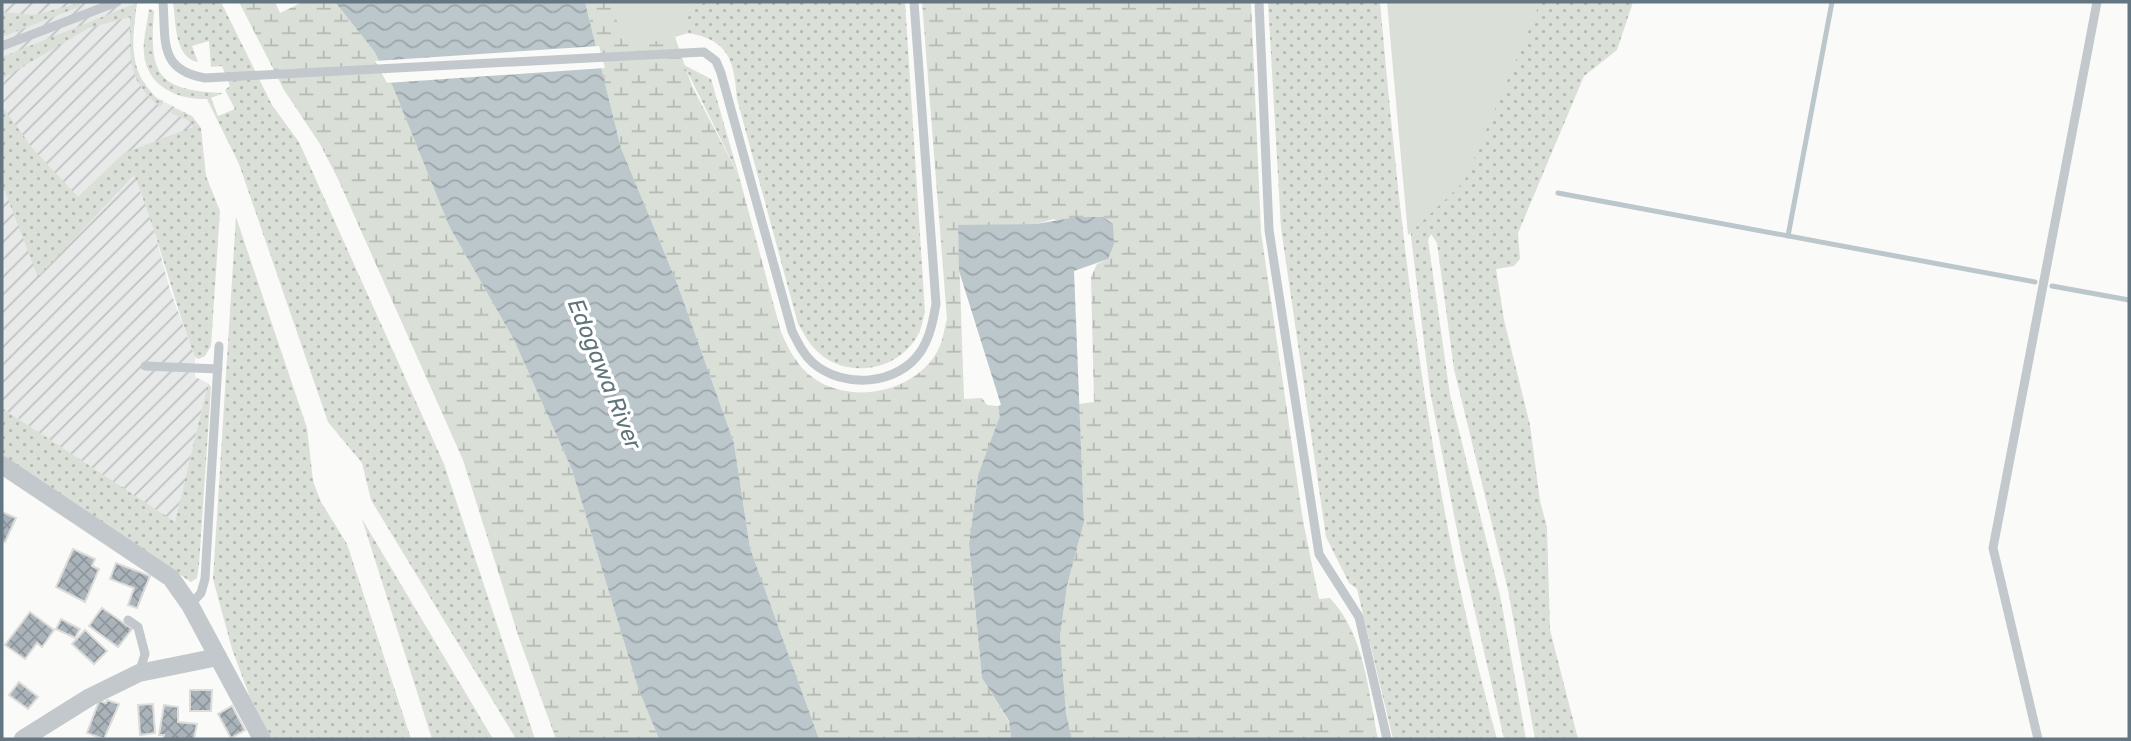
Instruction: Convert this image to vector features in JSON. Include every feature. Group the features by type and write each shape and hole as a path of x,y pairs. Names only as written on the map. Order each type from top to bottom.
{"street":[{"path":"2,465 159,567 179,586 262,739"},
{"path":"23,739 90,697 139,673 218,657"}],"lane":[{"path":"2,46 117,2"},
{"path":"163,2 166,49 174,65 186,74 218,78 704,52 716,61 792,331 802,351 830,374 868,381 889,376 920,352 932,326 936,304 914,2"},
{"path":"1259,2 1269,230 1319,554 1359,617 1387,739"},
{"path":"2038,739 1993,548 2097,2"},
{"path":"190,605 201,593 205,579 219,346"},
{"path":"145,366 218,369"},
{"path":"128,620 138,627 145,654 139,673"}],"shaded area":[{"path":"2,2 137,2 132,45 137,73 155,97 192,116 193,127 134,175 151,220 170,290 195,357 195,377 208,383 175,523 2,408"}],"green space":[{"path":"173,2 221,2 272,105 299,142 444,464 535,739 516,739 371,500 362,463 328,422 239,164 207,99 171,92 153,78 147,68 144,41 149,9 154,11 153,50 162,75 171,83 184,88 223,93 211,98 218,116 235,109 225,90 230,86 222,66 211,67 209,41 192,46 198,62 184,54 178,38"},
{"path":"239,2 275,2 280,13 303,2 335,2 374,51 393,87 449,226 514,340 572,470 638,688 659,739 556,739 519,638 463,460 338,179 320,144 284,90"},
{"path":"585,2 682,2 688,33 675,37 692,86 739,176 784,339 799,364 815,379 830,387 865,392 882,390 915,376 928,364 940,346 947,319 922,2 1251,2 1261,232 1303,521 1319,599 1330,598 1342,613 1358,646 1378,739 1072,739 1066,713 1060,637 1067,586 1084,522 1079,404 1094,402 1091,277 1097,264 1108,259 1054,219 1036,224 958,226 964,399 982,398 987,405 998,406 1001,415 978,475 969,544 982,678 1009,722 1011,739 819,739 750,548 734,443 677,283 621,148"},
{"path":"612,2 712,3 684,5 688,33 675,36 676,42 622,40"},
{"path":"712,2 905,2 925,312 919,333 910,346 898,357 884,364 869,368 839,365 825,358 813,347 798,324 737,99 731,64 721,47 713,41 688,33 683,5"},
{"path":"1268,2 1380,2 1409,281 1436,465 1474,648 1497,739 1393,739 1357,589 1349,583 1326,537 1281,228"},
{"path":"1387,2 1536,2 1537,11 1464,182 1408,235"},
{"path":"1517,2 1633,2 1617,50 1584,76 1518,233 1520,259 1514,266 1496,269 1504,320 1530,425 1540,501 1547,527 1550,630 1578,739 1535,739 1508,590 1454,369 1437,243 1431,234 1428,240 1450,395 1500,595 1526,739 1504,739 1461,551 1430,391 1401,155 1431,168"},
{"path":"79,3 81,6 2,37 3,12 34,15"},
{"path":"137,3 133,45 135,58 143,82 163,103 160,107 135,77 131,56 130,17 89,28 2,79 2,57"},
{"path":"684,65 711,79 739,176"},
{"path":"2,106 33,149 78,197 124,153 193,127 189,121 171,113 173,108 192,116 201,128 206,176 220,211 211,346 205,356 198,359 195,357 134,175 38,277 2,184"},
{"path":"236,217 307,428 313,481 321,502 347,544 411,739 272,739 251,700 232,649 213,579"},
{"path":"208,383 211,387 199,565 197,578 191,582 2,457 2,408 175,522"},
{"path":"362,519 493,739 432,739"}],"water":[{"name":"Edogawa River","path":"335,2 585,2 621,148 677,283 734,443 750,548 819,739 659,739 638,688 572,470 514,340 449,226 393,87 374,51"},
{"path":"1077,217 1103,217 1113,224 1114,244 1108,259 1074,271 1084,522 1067,586 1060,637 1066,713 1072,739 1011,739 1009,721 982,678 969,544 978,475 1000,416 998,406 1001,405 959,271 958,225 1036,224"}],"pier":[{"path":"599,46 605,68 387,83 375,61"}],"building":[{"path":"2,512 16,518 5,542 2,541"},
{"path":"73,549 95,559 92,566 99,569 85,602 56,587"},
{"path":"116,563 150,576 137,608 128,605 134,588 110,579"},
{"path":"102,608 132,629 118,647 89,626"},
{"path":"30,612 54,630 42,647 37,643 25,659 5,645"},
{"path":"61,619 80,629 75,638 56,629"},
{"path":"85,630 107,651 94,664 72,644"},
{"path":"19,682 38,697 28,709 9,695"},
{"path":"190,690 212,690 211,711 190,711"},
{"path":"107,700 119,704 104,739 87,733 99,701 106,703"},
{"path":"153,704 155,733 140,735 138,705"},
{"path":"164,705 178,707 178,722 197,724 194,739 163,739 164,735 159,735"},
{"path":"232,706 245,730 231,738 218,714"}],"waterway":[{"path":"1788,236 1832,2"},
{"path":"1558,193 2035,282"},
{"path":"2052,286 2129,300"}]}
